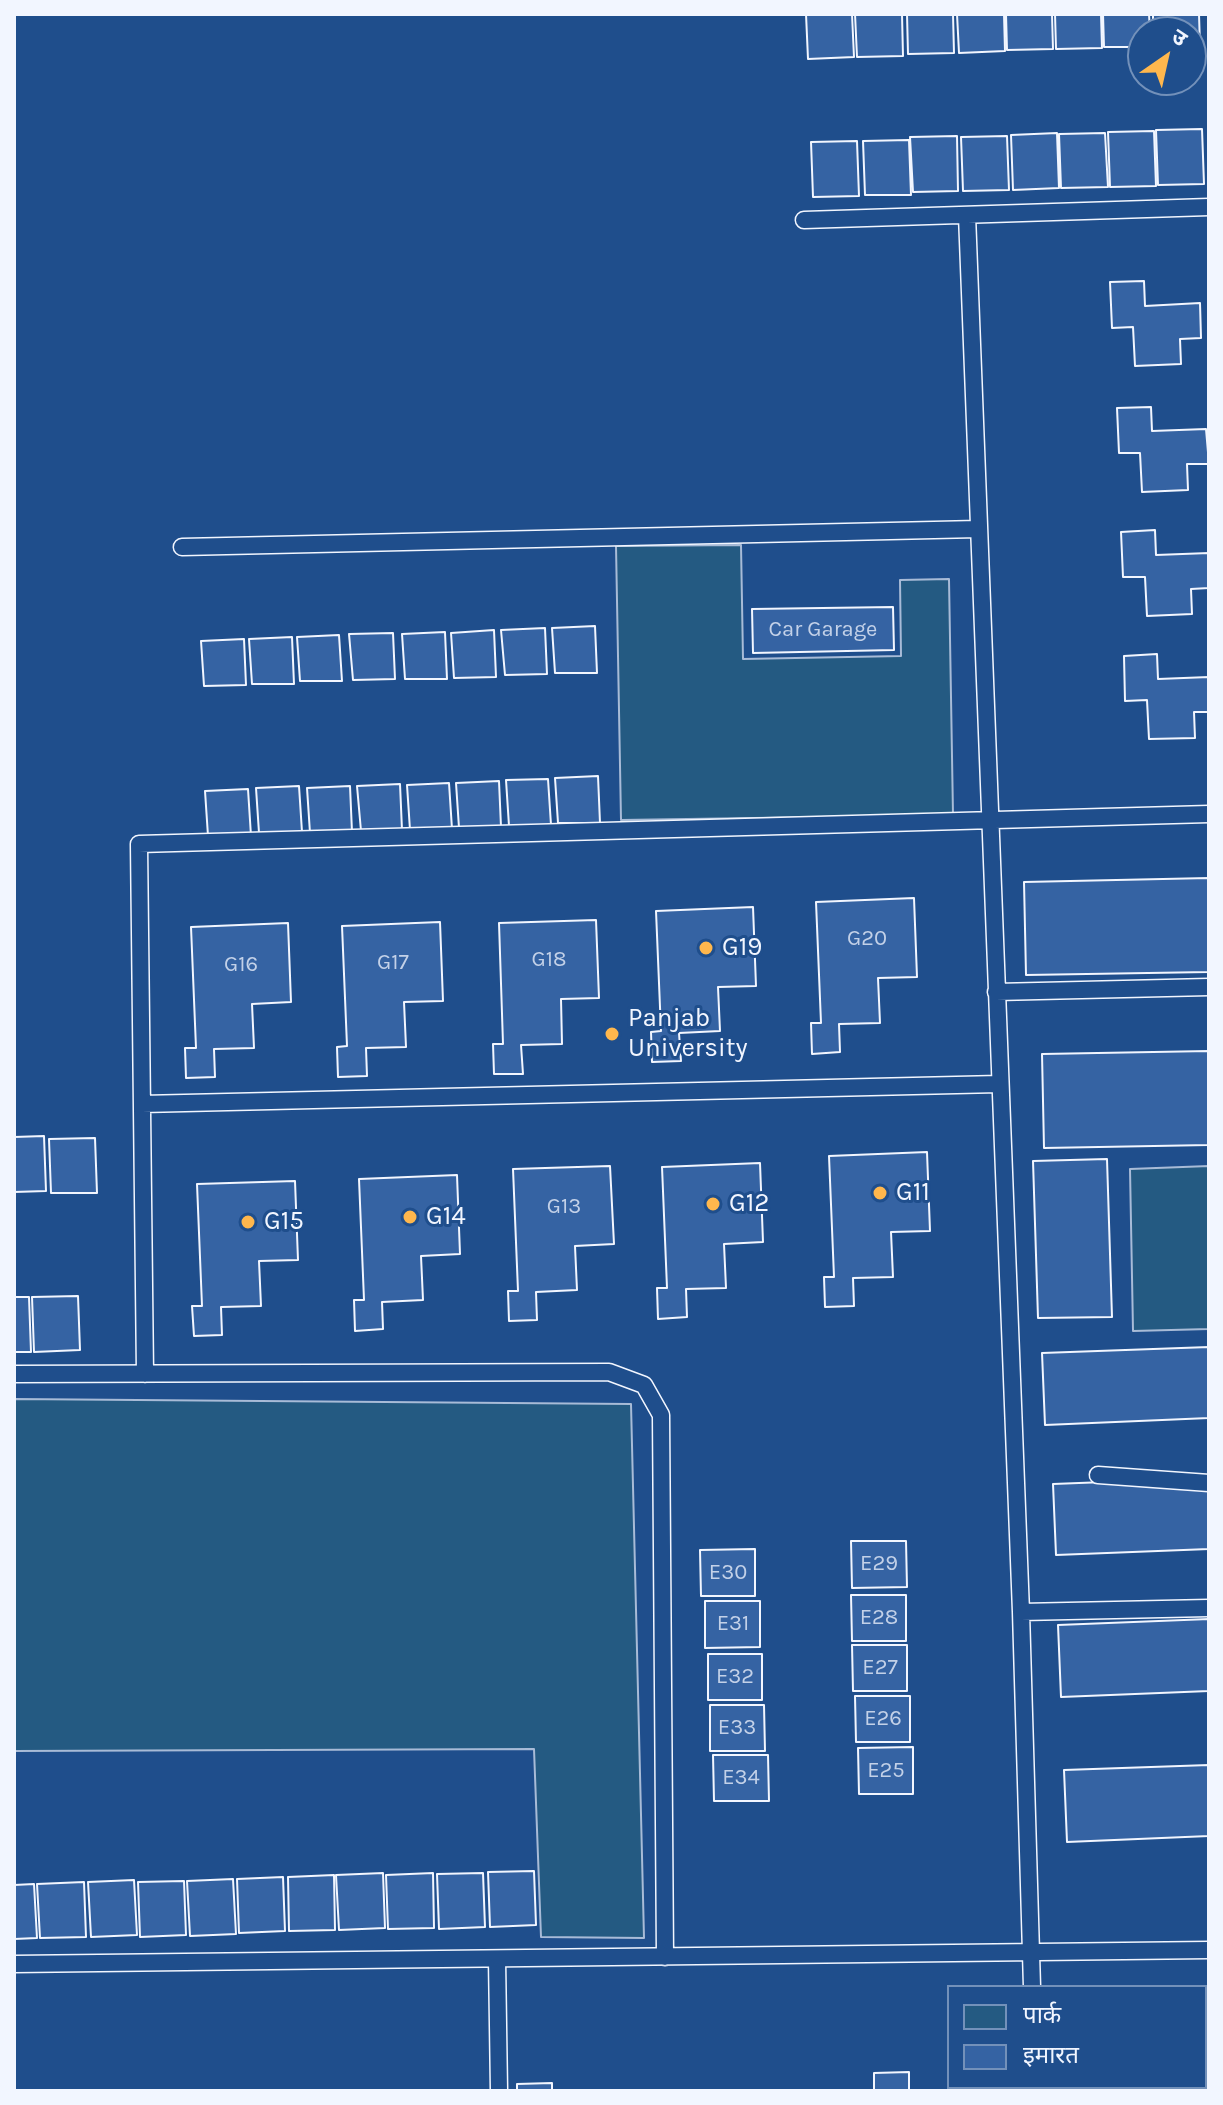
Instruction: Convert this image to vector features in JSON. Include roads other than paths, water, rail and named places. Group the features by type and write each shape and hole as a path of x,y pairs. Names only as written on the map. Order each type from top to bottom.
{"lane":[{"path":"804,220 1209,207"},
{"path":"967,215 1021,1612 1032,1985"},
{"path":"182,547 978,529"},
{"path":"145,1374 139,844 1209,814"},
{"path":"996,992 1209,987"},
{"path":"142,1104 999,1084"},
{"path":"14,1374 609,1372 644,1385 661,1415 665,1957"},
{"path":"1098,1475 1209,1483"},
{"path":"1021,1612 1209,1608"},
{"path":"14,1964 1209,1950"},
{"path":"497,1959 499,2091"}],"place":[{"name":"G19","path":"706,948"},
{"name":"Panjab University","path":"612,1034"},
{"name":"G11","path":"880,1193"},
{"name":"G12","path":"713,1204"},
{"name":"G14","path":"410,1217"},
{"name":"G15","path":"248,1222"}]}
